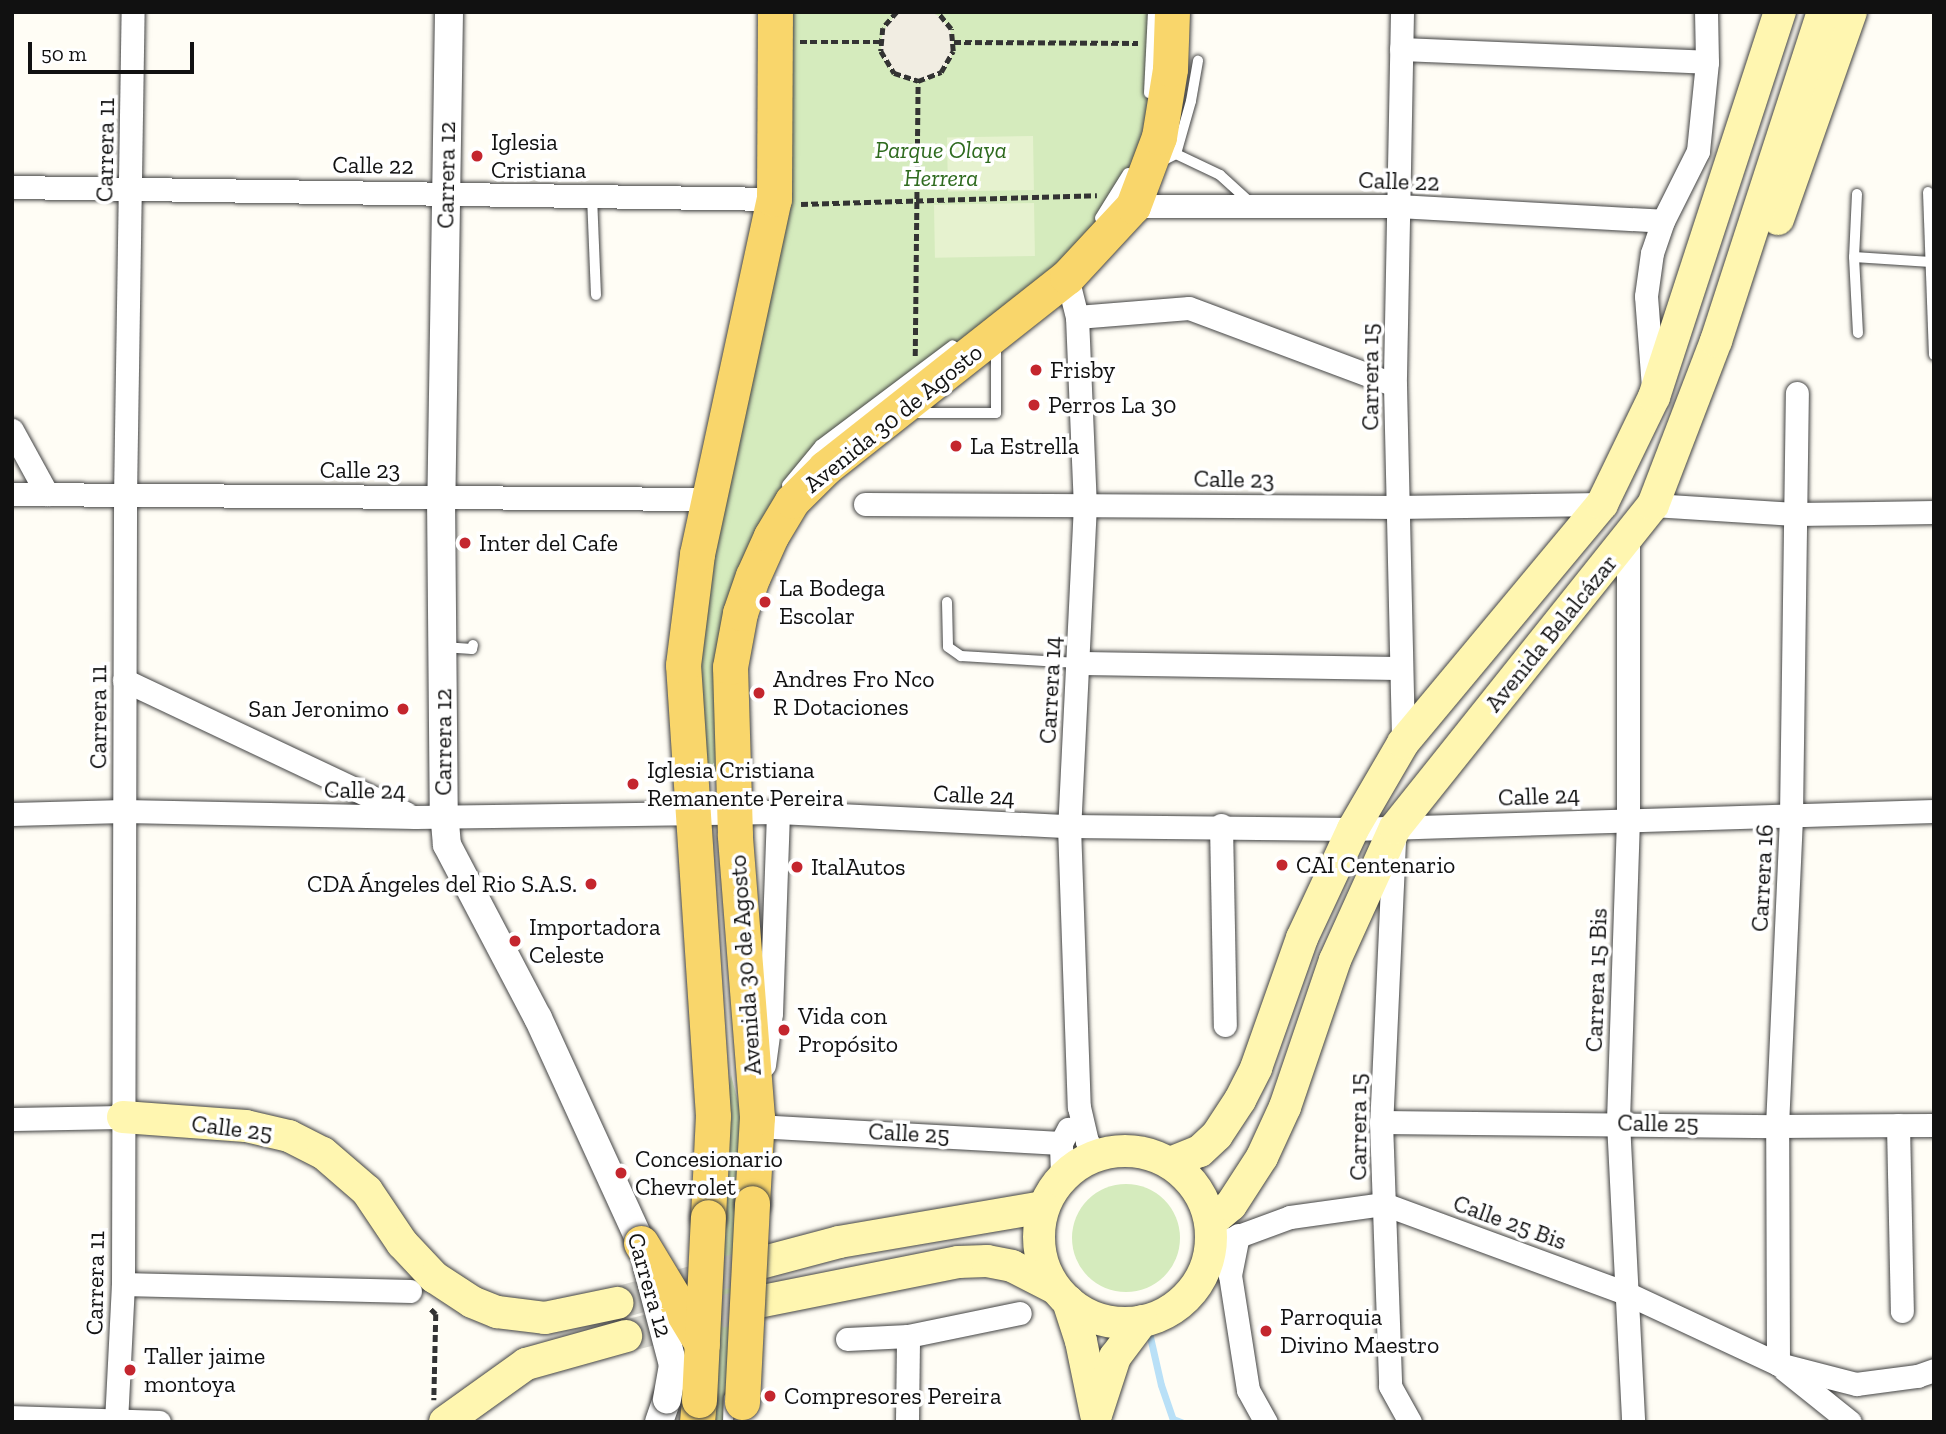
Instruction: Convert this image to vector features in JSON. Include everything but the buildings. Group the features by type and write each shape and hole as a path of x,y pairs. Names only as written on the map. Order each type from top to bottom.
{"main road":[{"name":"Avenida 30 de Agosto","path":"735,1406 756,1121 714,812 683,665 690,592 708,499 781,201 775,12"},
{"name":"Avenida 30 de Agosto","path":"686,1413 702,1343 713,1116 714,812 730,667 740,613 771,536 792,501 825,468 894,413 981,335 1068,277 1152,162 1181,59 1172,12"},
{"name":"Avenida Belalcázar","path":"1170,1163 1200,1152 1217,1135 1240,1100 1256,1068 1302,939 1353,829 1404,743 1602,504 1654,397 1780,12"},
{"name":"Avenida Belalcázar","path":"1222,1233 1231,1205 1262,1157 1285,1107 1335,960 1395,828 1653,505 1716,341 1823,12"},
{"path":"1716,341 1760,268 1851,12"},
{"name":"Calle 25","path":"123,1117 246,1126 289,1136 323,1153 367,1191 402,1243 422,1284 497,1312 523,1318 545,1318 617,1303"},
{"path":"763,1301 958,1262 987,1261 1012,1266 1060,1294 1102,1317 1142,1321 1171,1310 1188,1297 1207,1269 1222,1233 1197,1187 1170,1163 1135,1154 1096,1158 1062,1174 1043,1207 1039,1220 1038,1251 1060,1294 1081,1341 1096,1418"},
{"path":"764,1262 839,1242 1043,1207"},
{"path":"641,1243 702,1343"},
{"path":"1096,1418 1115,1357 1142,1321"},
{"path":"439,1415 526,1364 626,1336"}],"street":[{"name":"Carrera 11","path":"116,1420 123,1284 125,497 133,12"},
{"name":"Carrera 12","path":"449,12 441,496 444,816 447,845 538,1018 641,1243 686,1413"},
{"name":"Carrera 15","path":"1402,12 1395,385 1404,743"},
{"path":"1654,397 1646,296 1652,253 1663,221 1698,151 1707,62 1706,12"},
{"path":"1401,49 1707,62"},
{"name":"Calle 22","path":"12,187 446,192 781,201"},
{"name":"Calle 22","path":"1124,200 1255,206 1398,206 1663,221"},
{"name":"Carrera 14","path":"1068,277 1077,317 1085,504 1069,826 1079,1107 1087,1141 1096,1158"},
{"path":"1077,317 1189,308 1395,385"},
{"name":"Carrera 16","path":"1777,1364 1777,1126 1791,815 1797,393"},
{"path":"12,430 47,494"},
{"name":"Calle 23","path":"12,494 125,497 708,499"},
{"name":"Calle 23","path":"865,504 1396,507 1602,504"},
{"path":"1653,505 1796,514 1934,512"},
{"name":"Carrera 15 Bis","path":"1628,539 1629,819 1618,1122 1633,1422"},
{"path":"1078,663 1401,668"},
{"path":"124,680 415,817"},
{"name":"Calle 24","path":"12,814 124,811 415,817 778,812 1069,826 1221,825 1353,829 1934,811"},
{"path":"756,1121 771,1013 778,812"},
{"path":"1221,825 1225,1025"},
{"name":"Carrera 15","path":"1395,828 1381,1122 1390,1386 1410,1422"},
{"name":"Carrera 14","path":"1062,1174 1061,1143 1079,1107"},
{"name":"Calle 25","path":"12,1119 123,1117"},
{"name":"Calle 25","path":"756,1121 1061,1143"},
{"name":"Calle 25","path":"1381,1122 1934,1125"},
{"path":"1898,1125 1902,1311"},
{"name":"Calle 25 Bis","path":"1222,1233 1290,1217 1384,1204 1626,1293 1777,1364 1856,1384 1917,1376 1934,1370"},
{"path":"1222,1233 1248,1390 1266,1422"},
{"path":"123,1284 422,1284"},
{"path":"847,1339 908,1336 1020,1313"},
{"path":"906,1422 908,1336"},
{"name":"Calle 25 Bis","path":"1777,1364 1850,1422"},
{"path":"12,1417 159,1422"}],"lane":[{"path":"1149,103 1181,59 1153,12"},
{"path":"1152,162 1220,175 1255,206"},
{"path":"1928,192 1934,355"},
{"path":"1857,194 1854,257 1858,333"},
{"path":"592,195 596,295"},
{"path":"1091,229 1124,200"},
{"path":"1854,257 1932,264"},
{"path":"783,491 797,469 820,445 915,374 981,335 996,413 894,413"},
{"path":"740,574 745,562"},
{"path":"707,581 695,666 734,984"},
{"path":"947,602 948,647 961,656 1078,663"},
{"path":"443,647 472,649 472,645"},
{"path":"686,1413 724,1117 714,812 718,666"}],"path":[{"path":"892,14 883,28 880,42 883,59 894,73 918,81 941,72 951,59 954,42 951,29 945,15 937,12"},
{"path":"791,42 880,42"},
{"path":"954,42 1181,59"},
{"path":"915,374 918,81"},
{"path":"781,201 1124,200"},
{"path":"422,1284 436,1314 439,1415"}],"green space":[{"name":"Parque Olaya Herrera","path":"792,12 1153,12 1149,103 1137,154 1105,212 1050,271 760,525 721,780 702,781 695,666"},
{"path":"1033,136 1034,190 948,191 947,138"},
{"path":"1034,203 1035,256 935,258 934,205"},
{"path":"731,1075 742,1118 728,1422 708,1422 724,1117"},
{"path":"1126,1184 1147,1188 1164,1200 1176,1217 1180,1238 1176,1259 1164,1276 1147,1288 1126,1292 1105,1288 1088,1276 1076,1259 1072,1238 1076,1217 1088,1200 1105,1188"}],"shaded area":[{"path":"924,9 943,19 951,31 951,59 943,71 931,79 910,81 891,71 883,59 881,38 891,19 903,11"}],"waterway":[{"path":"1148,1328 1161,1385 1173,1419 1181,1422"}],"tunnel":[{"path":"617,1303 764,1262"},
{"path":"626,1336 763,1301"}],"place":[{"name":"Iglesia Cristiana","path":"477,156"},
{"name":"Frisby","path":"1036,370"},
{"name":"Perros La 30","path":"1034,405"},
{"name":"La Estrella","path":"956,446"},
{"name":"Inter del Cafe","path":"465,543"},
{"name":"La Bodega Escolar","path":"765,602"},
{"name":"Andres Fro Nco R Dotaciones","path":"759,693"},
{"name":"San Jeronimo","path":"403,709"},
{"name":"Iglesia Cristiana Remanente Pereira","path":"633,784"},
{"name":"CAI Centenario","path":"1282,865"},
{"name":"ItalAutos","path":"797,867"},
{"name":"CDA Ángeles del Rio S.A.S.","path":"591,884"},
{"name":"Importadora Celeste","path":"515,941"},
{"name":"Vida con Propósito","path":"784,1030"},
{"name":"Concesionario Chevrolet","path":"621,1173"},
{"name":"Parroquia Divino Maestro","path":"1266,1331"},
{"name":"Taller jaime montoya","path":"130,1370"},
{"name":"Compresores Pereira","path":"770,1396"}]}
